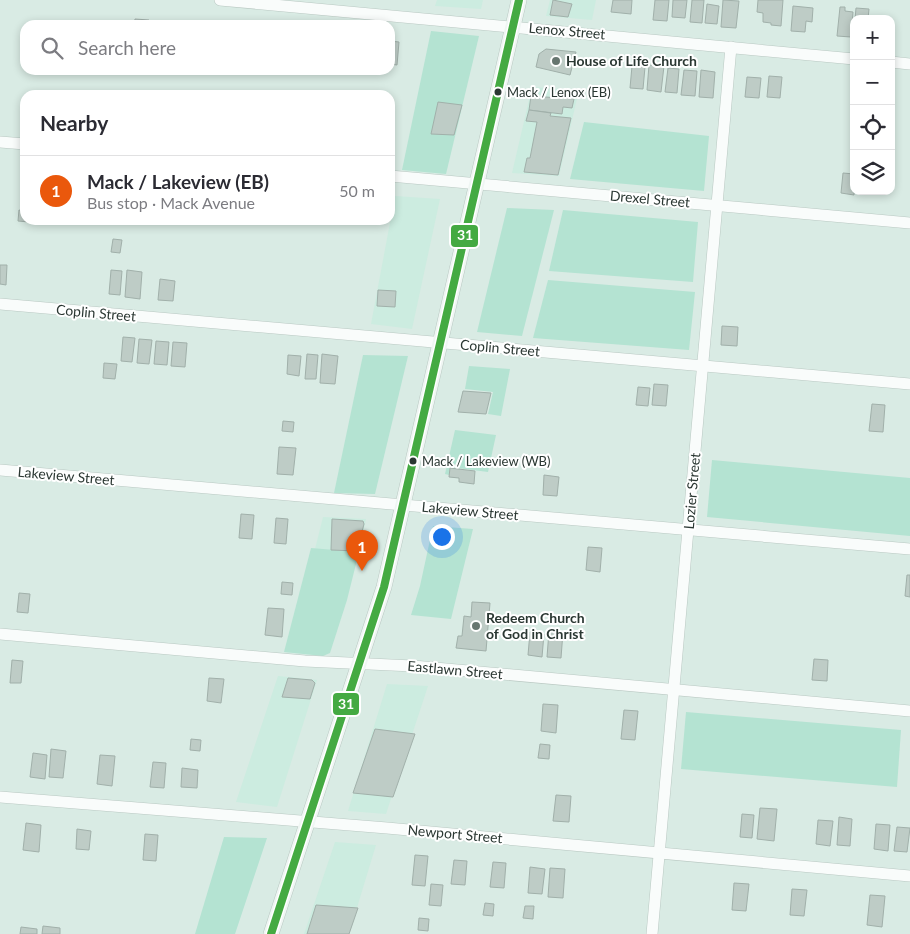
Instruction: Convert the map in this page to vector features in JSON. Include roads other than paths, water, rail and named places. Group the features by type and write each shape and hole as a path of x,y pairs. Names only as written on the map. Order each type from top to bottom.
{"main road":[{"path":"271,934 384,587 519,0"}],"street":[{"name":"Lenox Street","path":"220,0 850,59"},
{"name":"Lozier Street","path":"652,934 732,47"},
{"path":"895,62 910,64"},
{"path":"0,142 20,144"},
{"name":"Drexel Street","path":"395,176 910,223"},
{"name":"Coplin Street","path":"0,304 910,384"},
{"name":"Lakeview Street","path":"0,470 910,549"},
{"name":"Eastlawn Street","path":"0,634 306,661 413,666 910,711"},
{"name":"Newport Street","path":"0,797 660,852 910,876"}],"place":[{"name":"House of Life Church","path":"556,61"},
{"name":"Mack / Lenox (EB)","path":"498,92"},
{"name":"Mack / Lakeview (WB)","path":"413,461"},
{"name":"Mack / Lakeview (EB)","path":"362,571"},
{"name":"Redeem Church of God in Christ","path":"476,626"}]}
